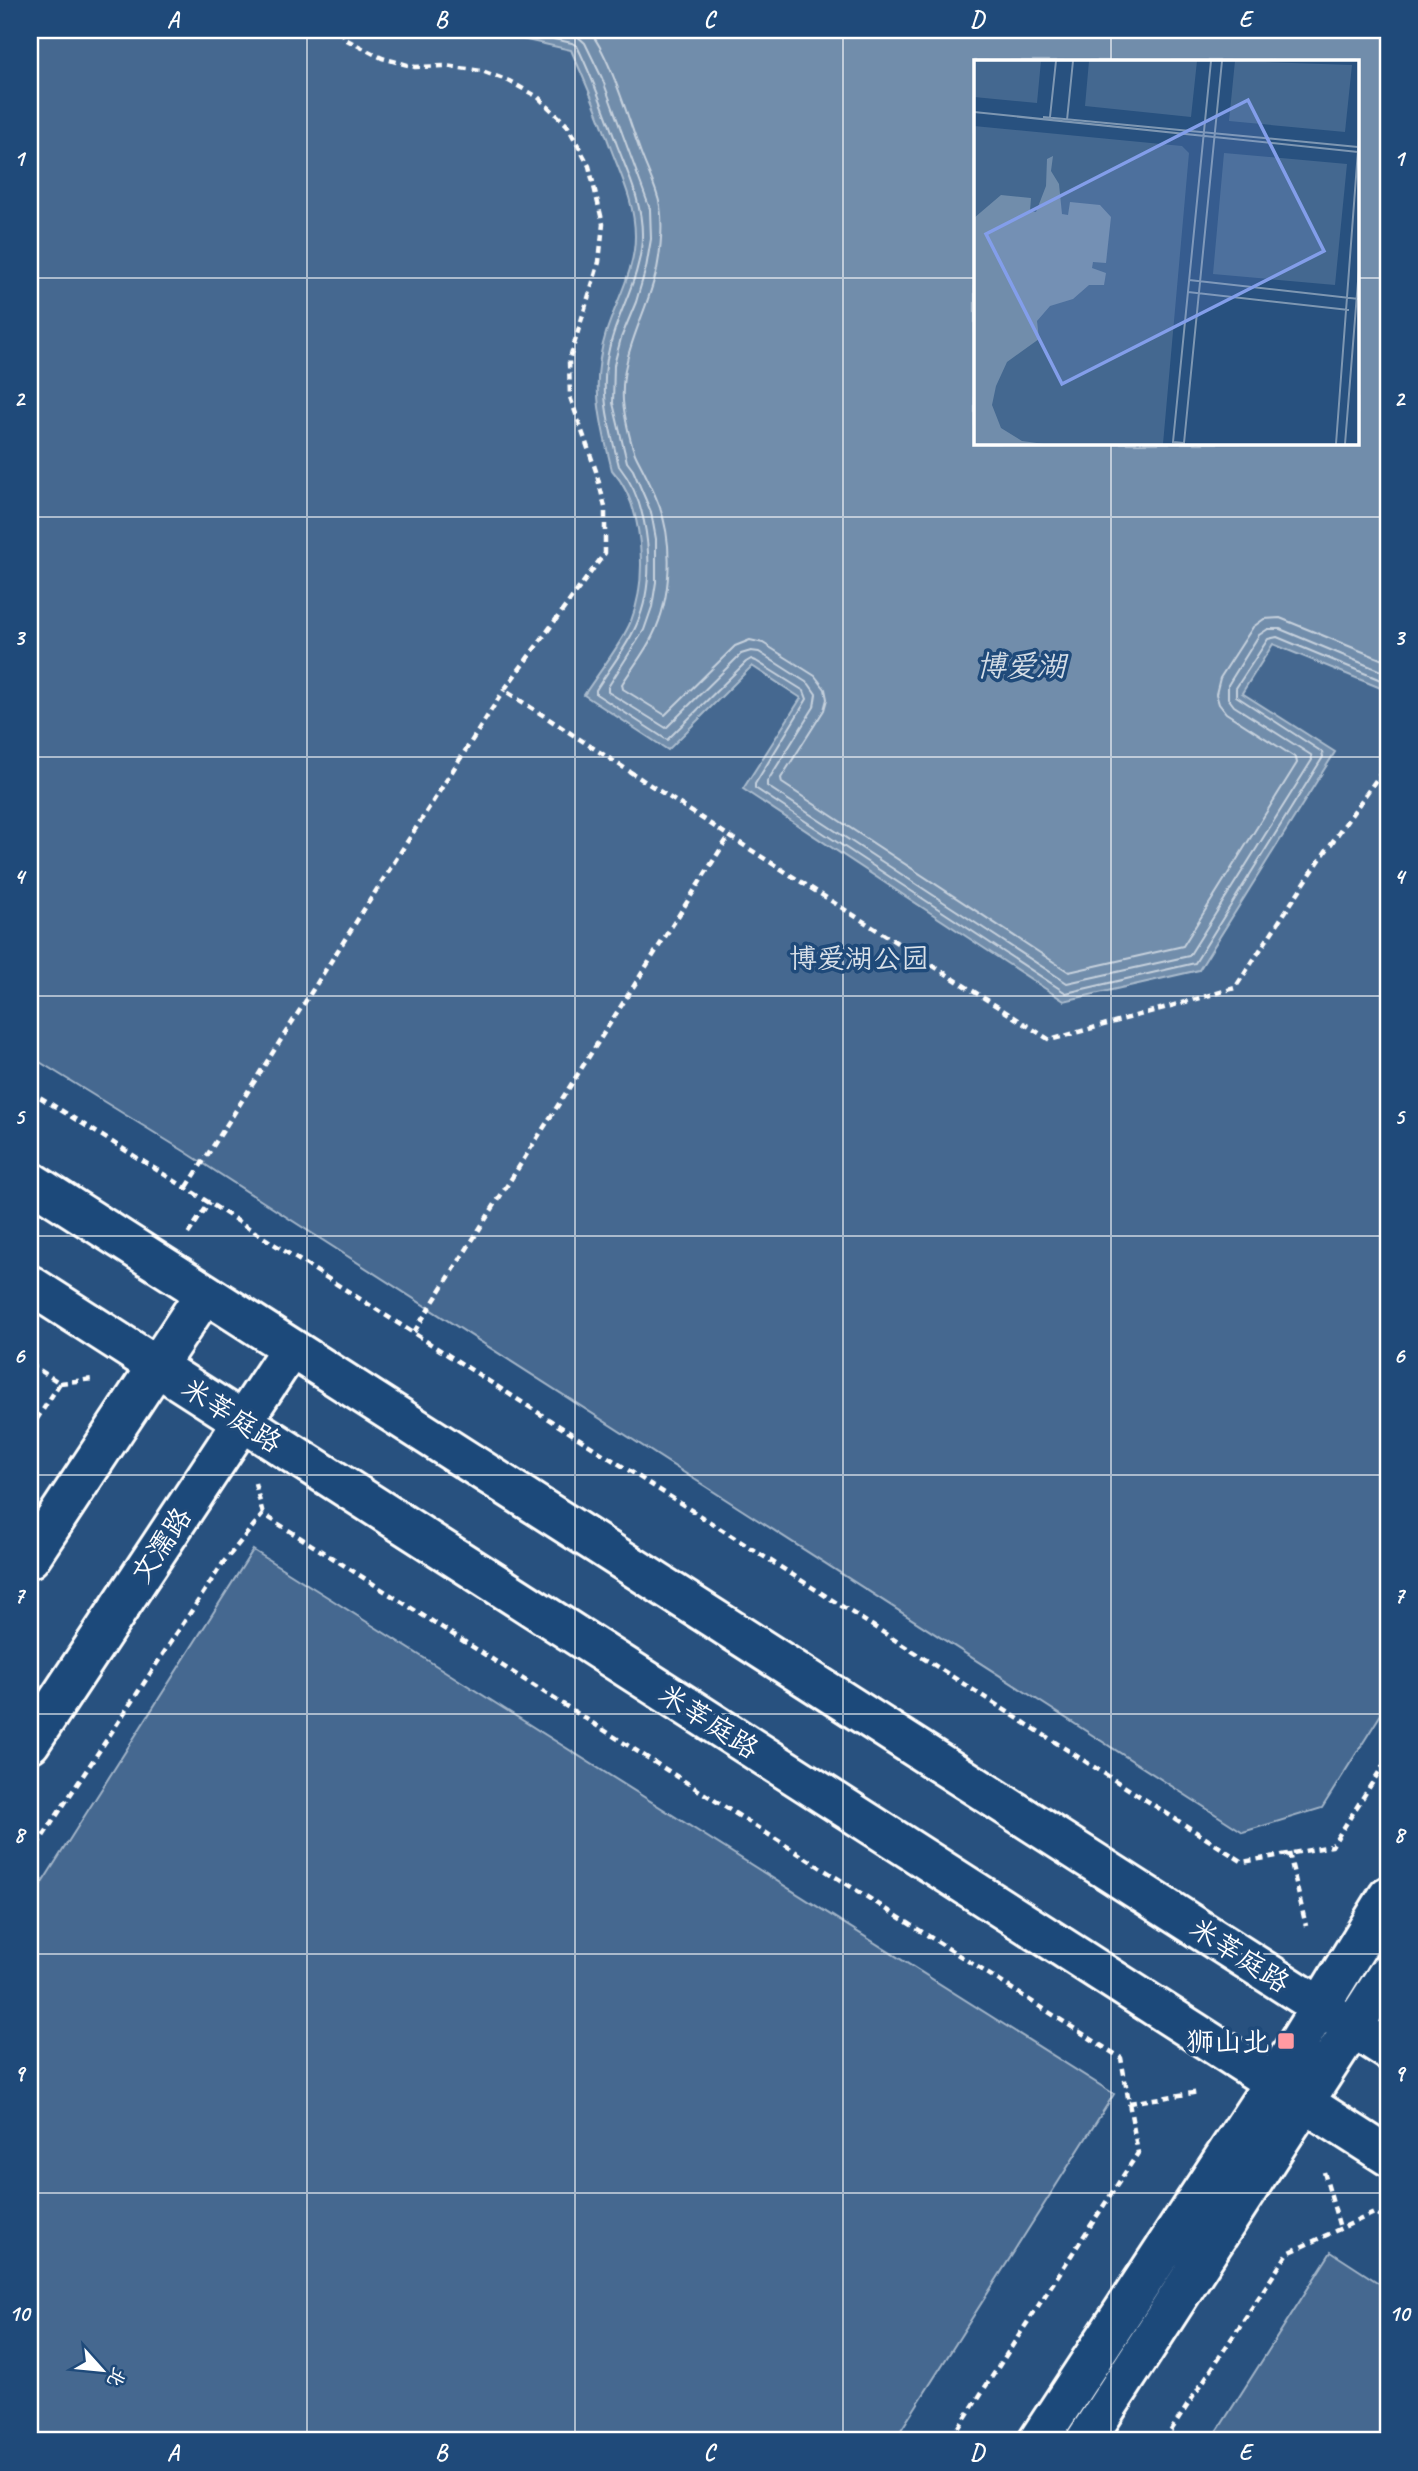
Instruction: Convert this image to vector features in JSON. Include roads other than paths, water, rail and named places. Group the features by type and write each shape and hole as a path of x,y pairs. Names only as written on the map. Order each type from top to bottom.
{"street":[{"name":"米莘庭路","path":"30,1181 1388,2050"},
{"name":"米莘庭路","path":"30,1285 1388,2156"},
{"path":"30,1558 205,1293"},
{"name":"文濡路","path":"30,1743 291,1348"},
{"path":"1038,2441 1273,2083 1388,1896"},
{"path":"1086,2441 1388,1973"}],"water":[{"name":"博爱湖","path":"496,30 1388,30 1388,691 1273,644 1242,693 1335,752 1199,970 1064,1001 743,789 801,698 752,666 668,750 584,695 627,630 640,584 637,522 623,485 612,470 598,402 601,352 632,261 635,236 630,202 623,181 571,50 509,36"}],"place":[{"name":"狮山北","path":"1286,2041"}],"park label":[{"name":"博爱湖公园","path":"859,958"}]}
